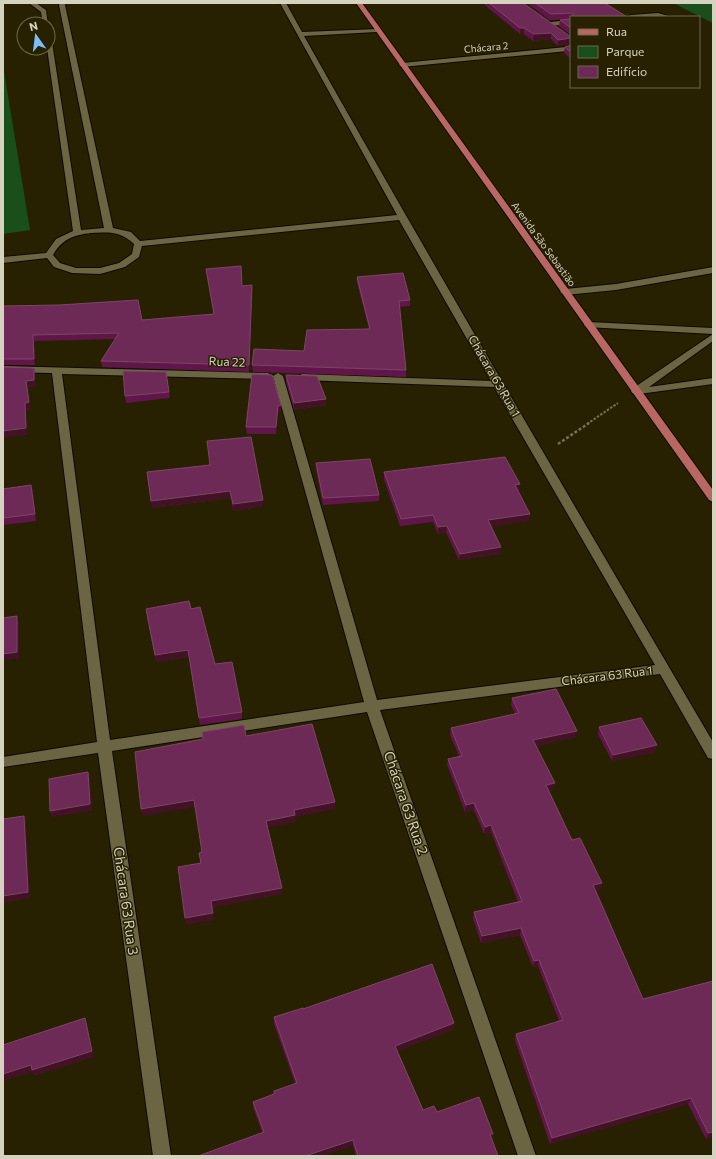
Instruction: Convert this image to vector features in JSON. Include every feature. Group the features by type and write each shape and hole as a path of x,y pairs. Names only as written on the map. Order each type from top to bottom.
{"main road":[{"name":"Avenida São Sebastião","path":"359,3 376,30 713,498"}],"street":[{"path":"32,3 44,11 45,16"},
{"path":"63,3 62,6 109,230"},
{"name":"Chácara 63 Rua 1","path":"283,3 402,217 539,456 664,669 372,706"},
{"path":"644,16 664,16"},
{"path":"544,20 560,31"},
{"path":"550,24 570,22"},
{"path":"299,34 376,30"},
{"name":"Chácara 2","path":"402,65 570,47"},
{"path":"51,56 78,232"},
{"path":"138,244 402,217"},
{"path":"49,255 53,246 63,238 78,232 109,230 128,234 138,244"},
{"path":"49,255 57,265 75,271 100,271 122,265 127,262 136,255 138,244"},
{"path":"3,260 49,255"},
{"path":"565,292 616,287 713,270"},
{"path":"589,325 713,331"},
{"path":"636,391 713,337"},
{"name":"Rua 22","path":"3,369 499,384"},
{"name":"Chácara 63 Rua 3","path":"58,370 104,746 162,1156"},
{"path":"3,762 372,706 286,377"},
{"path":"636,391 713,381"},
{"path":"664,669 713,754"},
{"name":"Chácara 63 Rua 2","path":"372,706 527,1156"}],"path":[{"path":"539,456 636,391"}],"green space":[{"path":"673,3 713,3 713,23"},
{"path":"3,65 30,230 3,234"}],"building":[{"path":"489,3 523,3 570,36 570,38 558,40 551,33 534,34 524,28 520,28"},
{"path":"535,3 605,3 625,16 573,16 573,13 551,14"},
{"path":"570,19 570,27 560,20"},
{"path":"570,45 570,51 569,51 565,47"},
{"path":"241,266 242,286 252,285 249,365 101,361 119,333 33,335 34,359 3,359 3,306 59,305 138,300 142,320 214,314 206,269"},
{"path":"403,273 410,300 399,301 406,370 252,365 254,349 304,351 307,330 370,329 357,277"},
{"path":"3,367 34,368 34,380 26,381 29,402 25,403 26,428 3,431"},
{"path":"123,371 166,372 169,392 125,396"},
{"path":"252,374 272,375 281,405 278,406 276,427 246,427"},
{"path":"286,375 317,376 326,399 294,403"},
{"path":"251,437 263,500 233,504 230,491 151,501 147,472 210,465 207,441"},
{"path":"505,457 520,484 515,485 530,514 488,520 501,547 460,554 447,526 438,527 433,515 401,519 384,472"},
{"path":"370,459 379,495 323,498 316,463"},
{"path":"31,485 35,514 3,518 3,489"},
{"path":"189,601 191,609 200,607 215,664 232,662 242,712 199,718 188,650 155,655 146,609"},
{"path":"17,616 17,652 3,654 3,618"},
{"path":"556,689 577,731 533,740 555,783 546,785 572,840 580,838 602,883 593,885 643,999 713,981 713,1132 708,1133 691,1098 552,1138 516,1034 563,1020 539,960 534,961 521,928 482,936 474,912 522,901 491,825 485,827 474,803 466,805 448,759 462,756 451,728 519,713 512,698"},
{"path":"641,718 657,745 613,755 599,727"},
{"path":"312,724 335,802 294,810 295,815 266,821 282,888 211,901 213,913 185,918 178,867 201,863 199,853 202,852 194,800 141,809 135,752 203,739 202,732 244,725 246,736"},
{"path":"88,772 90,804 50,811 49,779"},
{"path":"24,816 28,892 3,896 3,819"},
{"path":"432,964 454,1023 395,1046 423,1110 434,1106 437,1112 479,1097 493,1134 490,1134 498,1156 358,1156 353,1140 305,1156 198,1156 264,1132 253,1102 274,1094 274,1091 297,1083 274,1017 303,1009"},
{"path":"85,1018 92,1051 32,1070 31,1065 3,1074 3,1045"}]}
